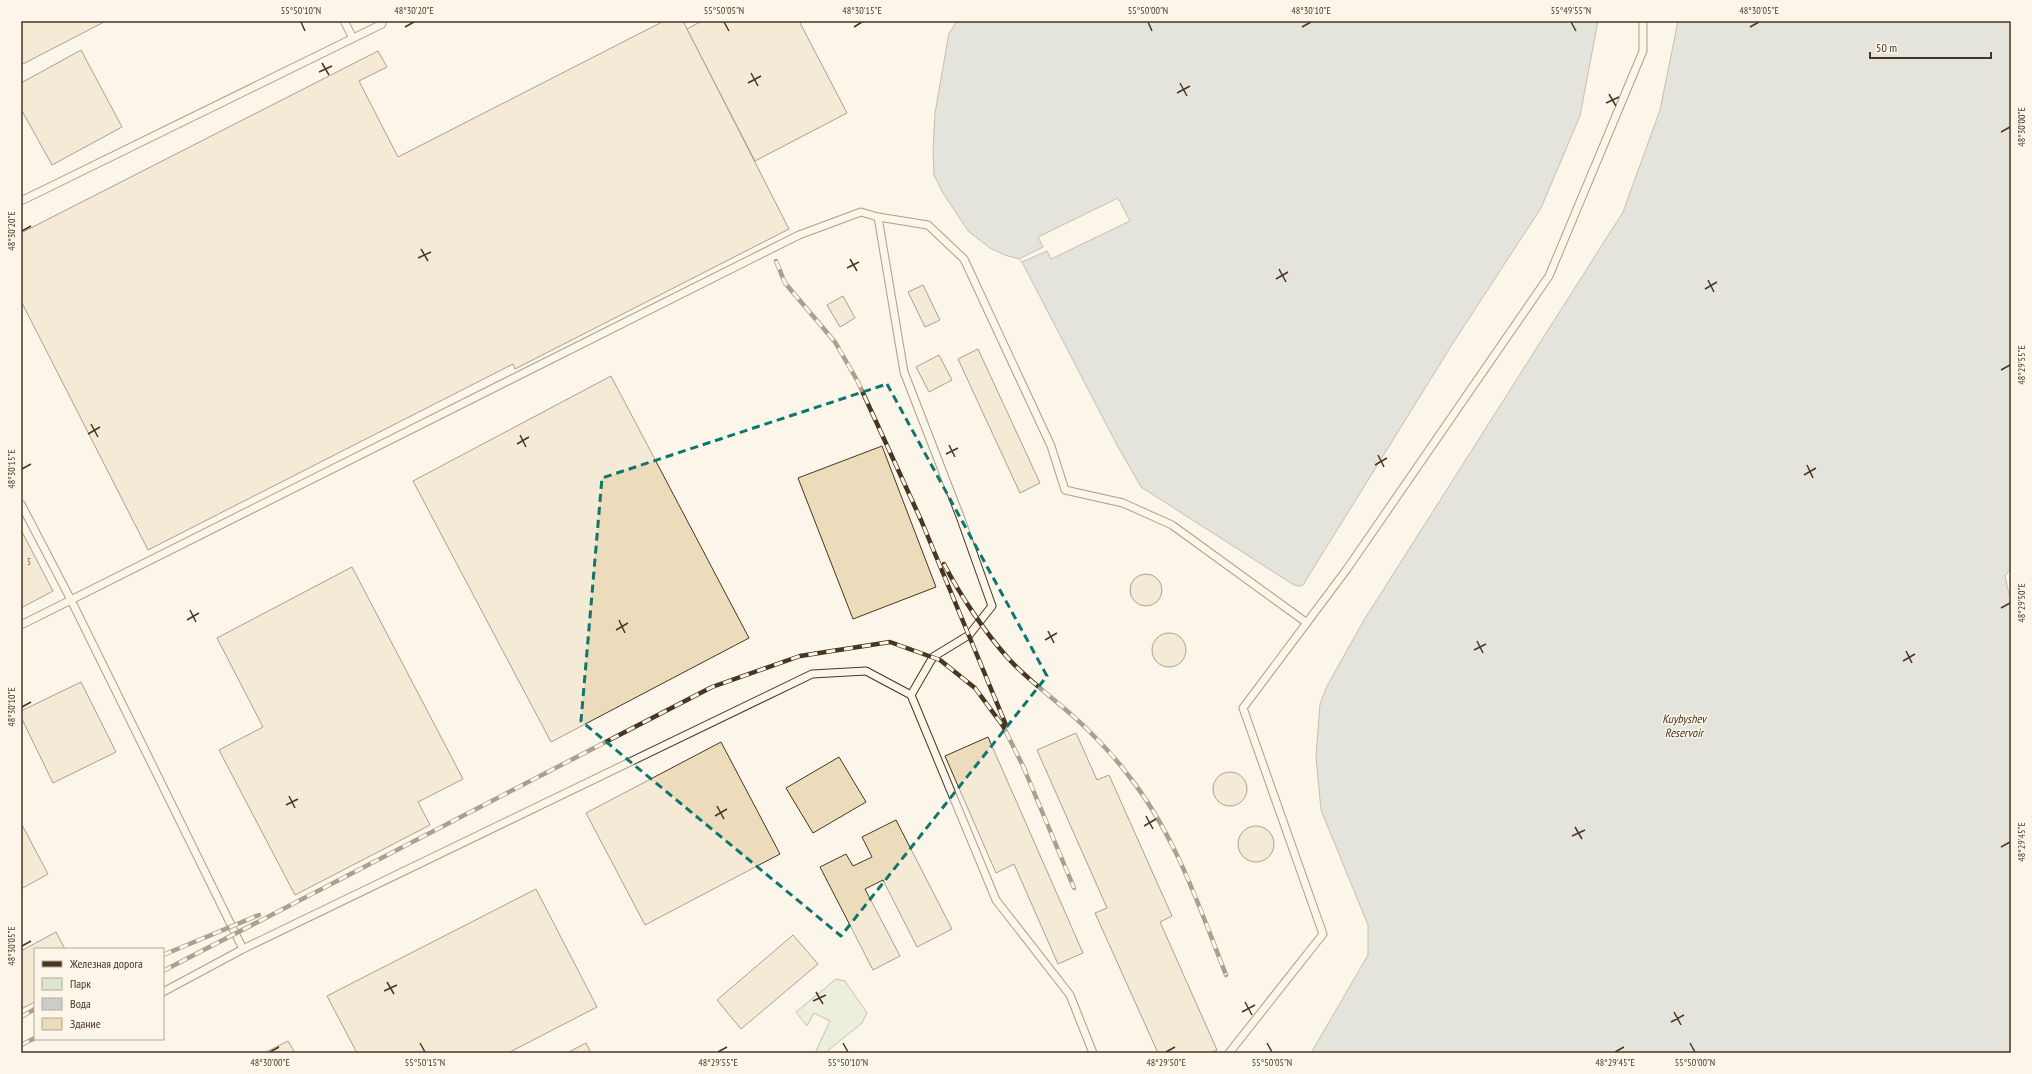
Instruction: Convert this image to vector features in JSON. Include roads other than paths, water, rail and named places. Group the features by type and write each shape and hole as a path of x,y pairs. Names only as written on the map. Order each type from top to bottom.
{"lane":[{"path":"344,21 353,38"},
{"path":"1229,1053 1323,934 1243,708 1347,569 1549,276 1642,51 1644,21"},
{"path":"21,201 382,24"},
{"path":"21,625 800,235 861,212 878,217 928,225 964,259 1051,446 1065,490 1122,503 1172,525 1307,623"},
{"path":"878,217 904,372 961,519 992,606 969,635 933,657 911,696"},
{"path":"21,504 71,600 243,948"},
{"path":"164,991 243,948 812,674 866,671 911,696 996,900 1070,995 1093,1053"}],"water":[{"path":"957,21 1598,21 1580,116 1541,208 1453,343 1303,585 1294,585 1141,487 1117,445 1022,262 1019,259 1005,255 990,248 968,231 943,193 934,175 933,151 935,113 949,33"},
{"name":"Kuybyshev Reservoir","path":"1678,21 2011,21 2011,568 2005,576 2011,603 2011,1053 1311,1053 1368,955 1368,925 1321,810 1316,757 1320,704 1327,686 1364,620 1623,212 1660,110"}],"railway":[{"path":"776,261 785,283 835,342 858,382 921,520 1006,725"},
{"path":"944,564 957,588 973,612 1007,657 1027,677 1070,713 1095,737 1110,753 1145,798 1173,846 1196,897 1226,975"},
{"path":"164,970 712,687 800,656 890,642 940,660 975,688 1003,726 1025,770"},
{"path":"1023,766 1074,888"},
{"path":"164,955 259,915"},
{"path":"21,1017 34,1010"},
{"path":"21,1045 34,1038"}]}
